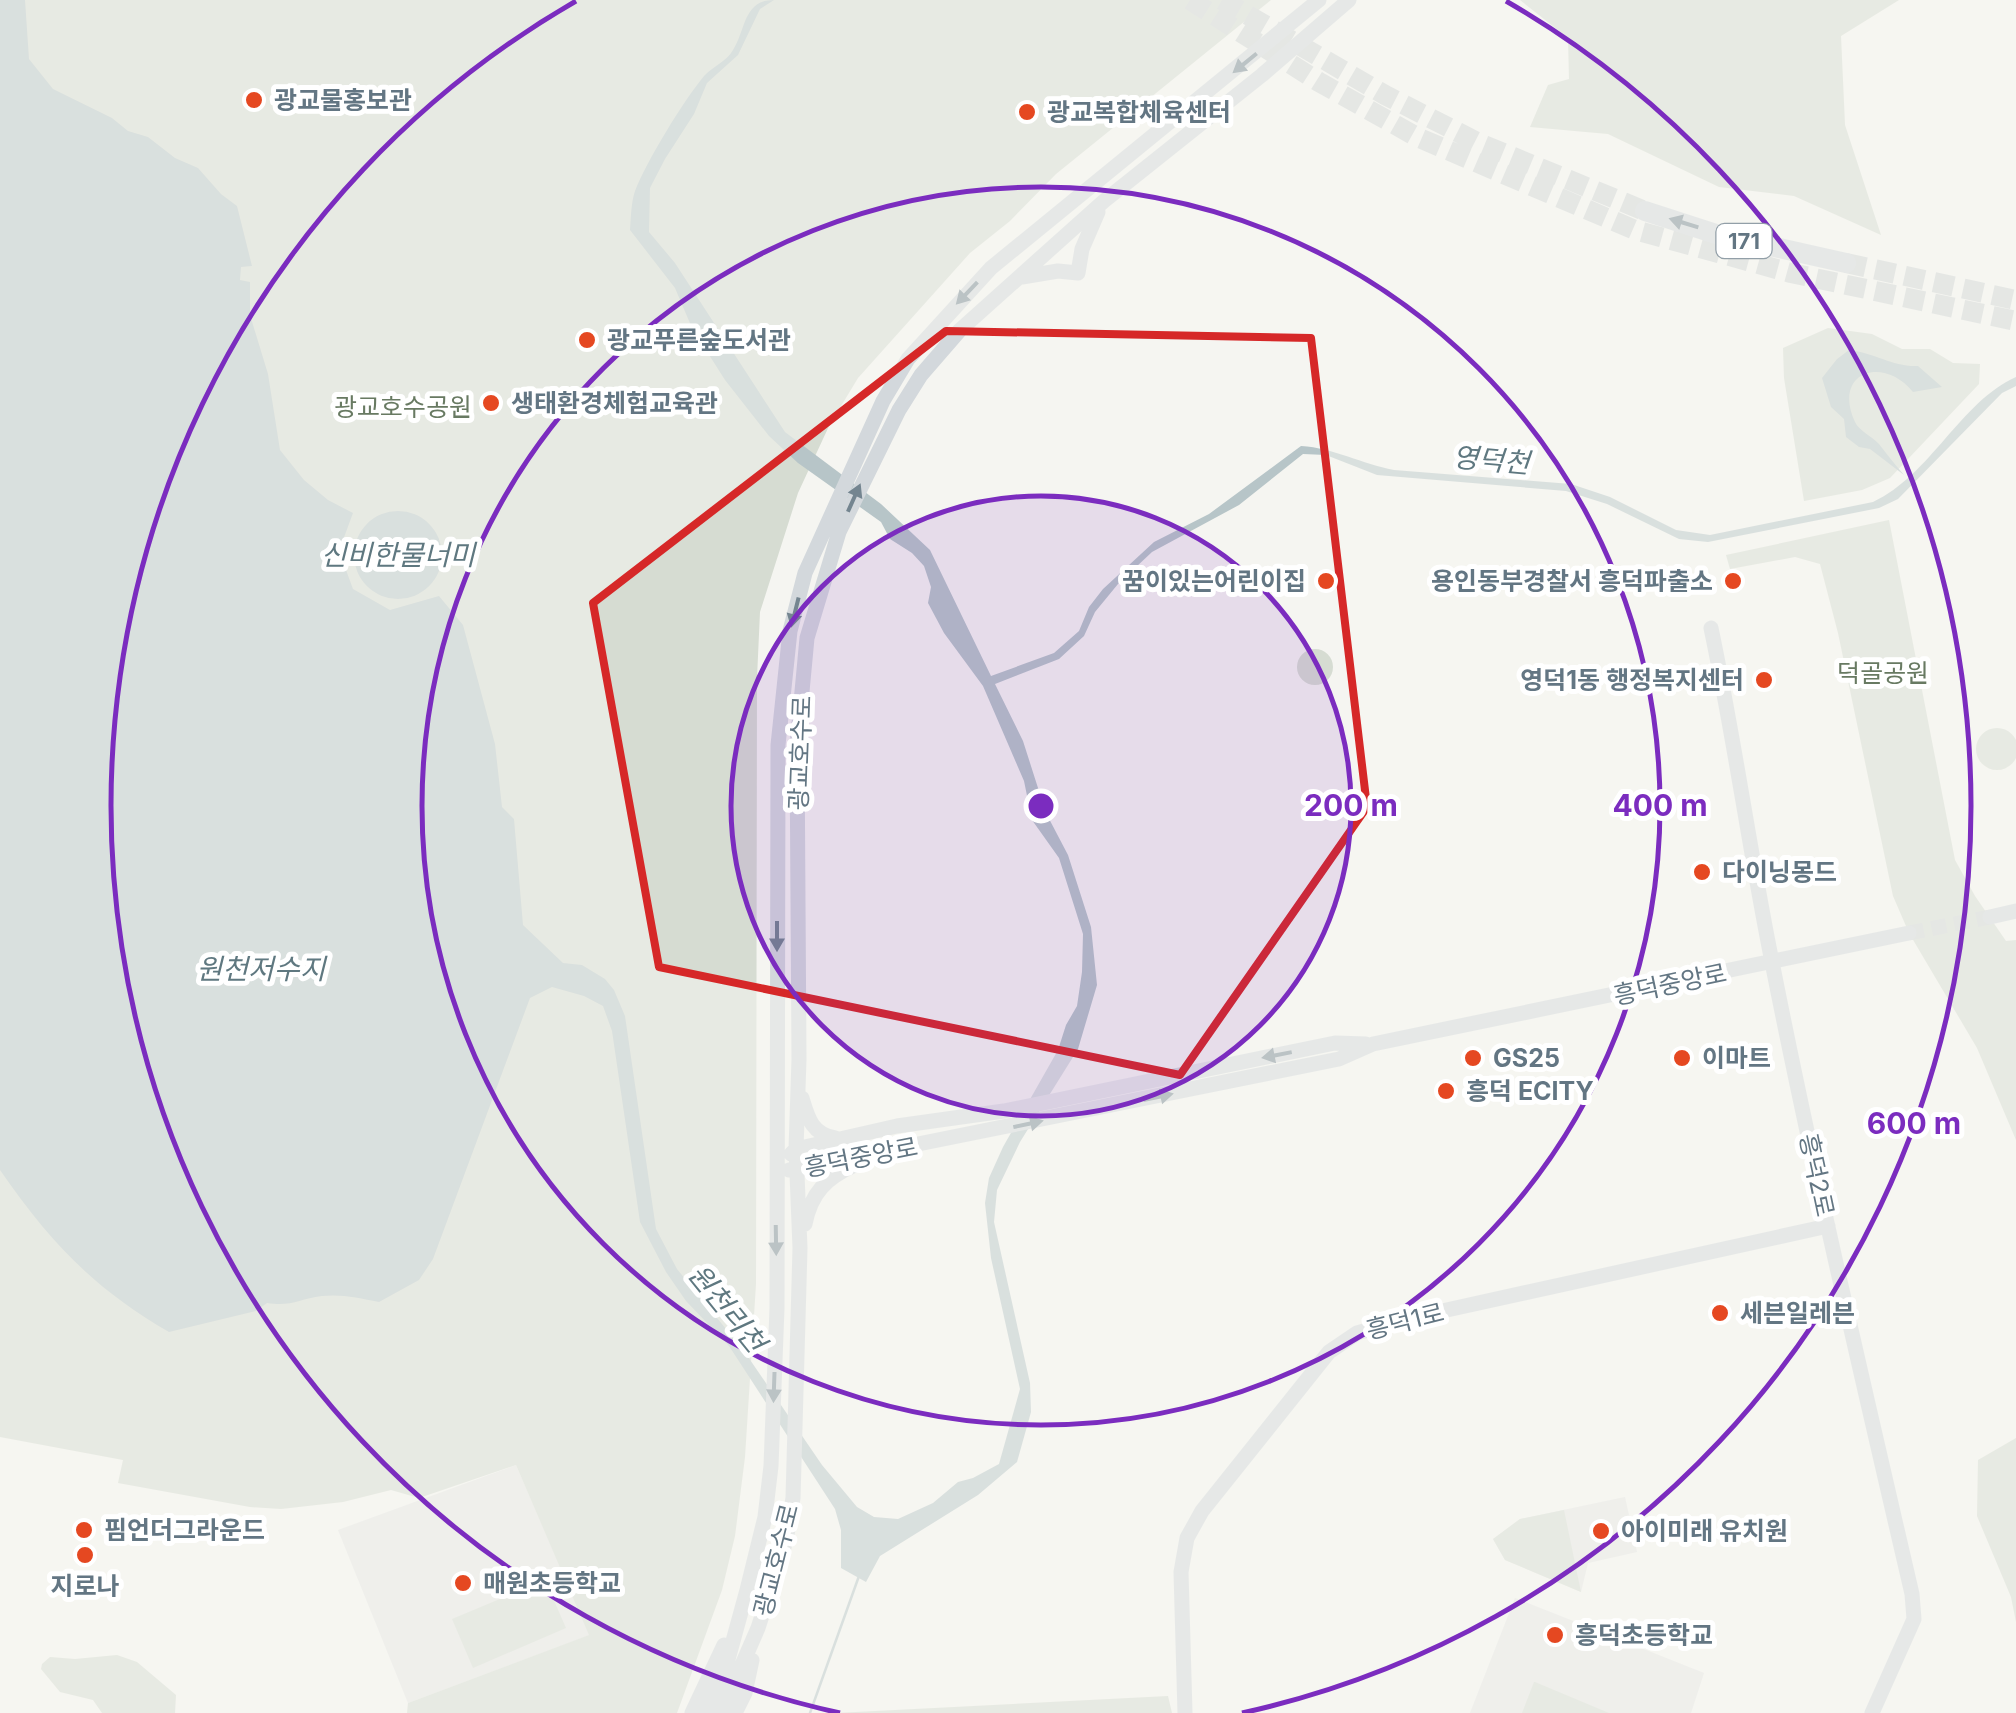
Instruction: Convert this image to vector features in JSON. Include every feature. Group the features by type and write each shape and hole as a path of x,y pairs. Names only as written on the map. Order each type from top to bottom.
{"highway":[{"name":"171","path":"1644,211 1716,234 1846,263"}],"main road":[{"name":"광교호수로","path":"708,1713 721,1686 765,1517 771,1466 777,1308 778,745 790,631 805,573 833,526 863,460 882,401 908,360 992,268 1319,0"},
{"name":"광교호수로","path":"863,460 921,375 960,330 1104,201 1350,0"},
{"path":"1014,280 1035,273 1078,274 1087,234 1104,201"},
{"name":"광교호수로","path":"720,1713 758,1628 786,1541 793,1498 800,1248 796,1150 797,745 807,638 833,526"},
{"name":"흥덕2로","path":"1711,628 1772,962 1912,1594 1914,1618 1872,1713"},
{"path":"1990,917 2016,911"},
{"name":"흥덕중앙로","path":"775,1172 1339,1059 1373,1044 1909,934"},
{"name":"흥덕중앙로","path":"775,1172 796,1150 854,1136 936,1119 1004,1111 1335,1043 1373,1044"},
{"path":"797,1081 811,1124 818,1133 831,1138 854,1136"},
{"path":"800,1248 809,1206 820,1187 839,1172 878,1154"},
{"name":"흥덕1로","path":"1185,1713 1181,1572 1186,1538 1202,1511 1329,1352 1357,1333 1406,1319 1828,1226"},
{"path":"692,1713 738,1619"},
{"path":"736,1713 745,1693 758,1628"}],"highlighted area":[{"path":"946,331 1311,338 1367,807 1180,1075 659,967 593,603"}],"shaded area":[{"name":"매원초등학교","path":"516,1465 590,1635 408,1703 338,1530"},
{"path":"1625,1497 1637,1552 1588,1563 1581,1592 1505,1560 1493,1539 1520,1519"},
{"name":"흥덕초등학교","path":"1515,1598 1704,1673 1691,1713 1470,1713"}],"green space":[{"name":"광교호수공원","path":"0,0 1271,0 1056,174 1010,221 970,253 858,378 829,426 798,493 760,612 756,1284 745,1457 735,1536 722,1590 677,1713 407,1713 408,1703 589,1635 516,1465 419,1498 391,1490 343,1502 281,1509 118,1483 123,1460 0,1437"},
{"path":"1520,0 1899,0 1841,36 1845,125 1881,235 1794,196 1719,187 1608,134 1530,127 1548,85 1569,79 1568,38"},
{"path":"1828,328 1872,334 1902,349 1930,349 1953,363 1980,364 1979,384 1890,478 1862,490 1804,501 1784,378 1783,348"},
{"name":"덕골공원","path":"1889,520 1955,860 2006,941 2016,940 2016,1140 1977,1048 1909,933 1893,896 1820,564 1795,557 1730,569 1726,555"},
{"path":"1315,649 1328,654 1333,667 1328,680 1315,685 1302,680 1297,667 1302,654"},
{"path":"1997,728 2012,734 2018,749 2012,764 1997,770 1982,764 1976,749 1982,734"},
{"path":"2016,1438 2016,1622 2011,1597 1977,1516 1978,1460"},
{"path":"1564,1510 1581,1592 1505,1560 1493,1539 1520,1519"},
{"path":"545,1580 566,1628 473,1668 452,1619"},
{"path":"117,1655 137,1662 176,1695 175,1713 102,1713 93,1700 60,1692 41,1669 50,1657"},
{"path":"1535,1682 1609,1713 1522,1713"},
{"path":"1168,1696 1172,1713 836,1713"}],"water":[{"name":"원천저수지","path":"0,0 25,0 29,59 53,89 112,118 128,131 148,137 175,158 198,168 237,206 252,266 241,267 240,280 250,282 250,315 268,374 280,450 304,480 328,500 353,513 339,551 353,589 390,610 439,596 463,625 495,744 502,807 514,819 523,925 563,963 582,965 605,979 625,1016 656,1229 677,1269 744,1351 822,1465 857,1507 874,1517 898,1519 933,1503 958,1482 999,1464 1020,1389 991,1258 985,1203 989,1178 1003,1147 1058,1050 1077,1006 1083,934 1059,858 1032,820 1024,781 983,686 944,633 928,603 931,587 924,566 890,539 881,522 798,463 769,436 725,380 692,328 675,288 630,230 635,191 656,148 704,76 730,54 756,5 774,0 760,9 738,55 707,83 694,114 665,159 650,188 649,232 675,263 785,432 881,504 930,550 991,676 1054,653 1079,631 1089,607 1103,589 1154,542 1209,514 1301,446 1394,470 1571,484 1610,497 1676,530 1710,535 1873,502 1912,475 1996,388 2016,377 2016,386 2002,393 1898,499 1879,508 1708,542 1679,539 1607,504 1566,491 1377,475 1326,455 1303,454 1239,505 1152,552 1118,584 1095,612 1084,636 1059,659 995,684 1023,741 1046,813 1068,855 1091,927 1097,985 1078,1049 1020,1142 997,1190 994,1222 1030,1383 1031,1412 1017,1462 978,1495 880,1556 866,1582 841,1568 841,1530 835,1509 729,1346 686,1301 666,1272 640,1222 612,1031 603,1006 584,996 552,987 530,998 433,1259 419,1280 379,1302 329,1296 267,1303 256,1311 169,1332 118,1298 75,1262 0,1170"},
{"path":"1849,350 1918,366 1942,387 1913,392 1888,374 1875,372 1864,374 1850,391 1857,425 1879,444 1904,475 1870,449 1859,447 1846,437 1844,419 1831,407 1822,378"},
{"name":"신비한물너미","path":"398,511 429,524 442,555 429,586 398,599 367,586 354,555 367,524"}],"waterway":[{"name":"원천리천","path":"810,1713 859,1576"}],"tunnel":[{"path":"1190,0 1319,82 1417,137 1635,230 1791,273 2016,321"},
{"path":"1222,0 1385,95 1479,143 1645,211"},
{"path":"1846,263 2016,300"},
{"path":"1909,933 1990,917"}],"place":[{"name":"광교물홍보관","path":"254,100"},
{"name":"광교복합체육센터","path":"1027,112"},
{"name":"광교푸른숲도서관","path":"587,340"},
{"name":"생태환경체험교육관","path":"491,403"},
{"name":"꿈이있는어린이집","path":"1326,581"},
{"name":"용인동부경찰서 흥덕파출소","path":"1733,581"},
{"name":"영덕1동 행정복지센터","path":"1764,680"},
{"name":"다이닝몽드","path":"1702,872"},
{"name":"GS25","path":"1473,1058"},
{"name":"이마트","path":"1682,1058"},
{"name":"흥덕 ECITY","path":"1446,1091"},
{"name":"세븐일레븐","path":"1720,1313"},
{"name":"핌언더그라운드","path":"84,1530"},
{"name":"아이미래 유치원","path":"1601,1531"},
{"name":"지로나","path":"85,1555"},
{"name":"매원초등학교","path":"463,1583"},
{"name":"흥덕초등학교","path":"1555,1635"}],"water label":[{"name":"영덕천","path":"1491,460"}]}
